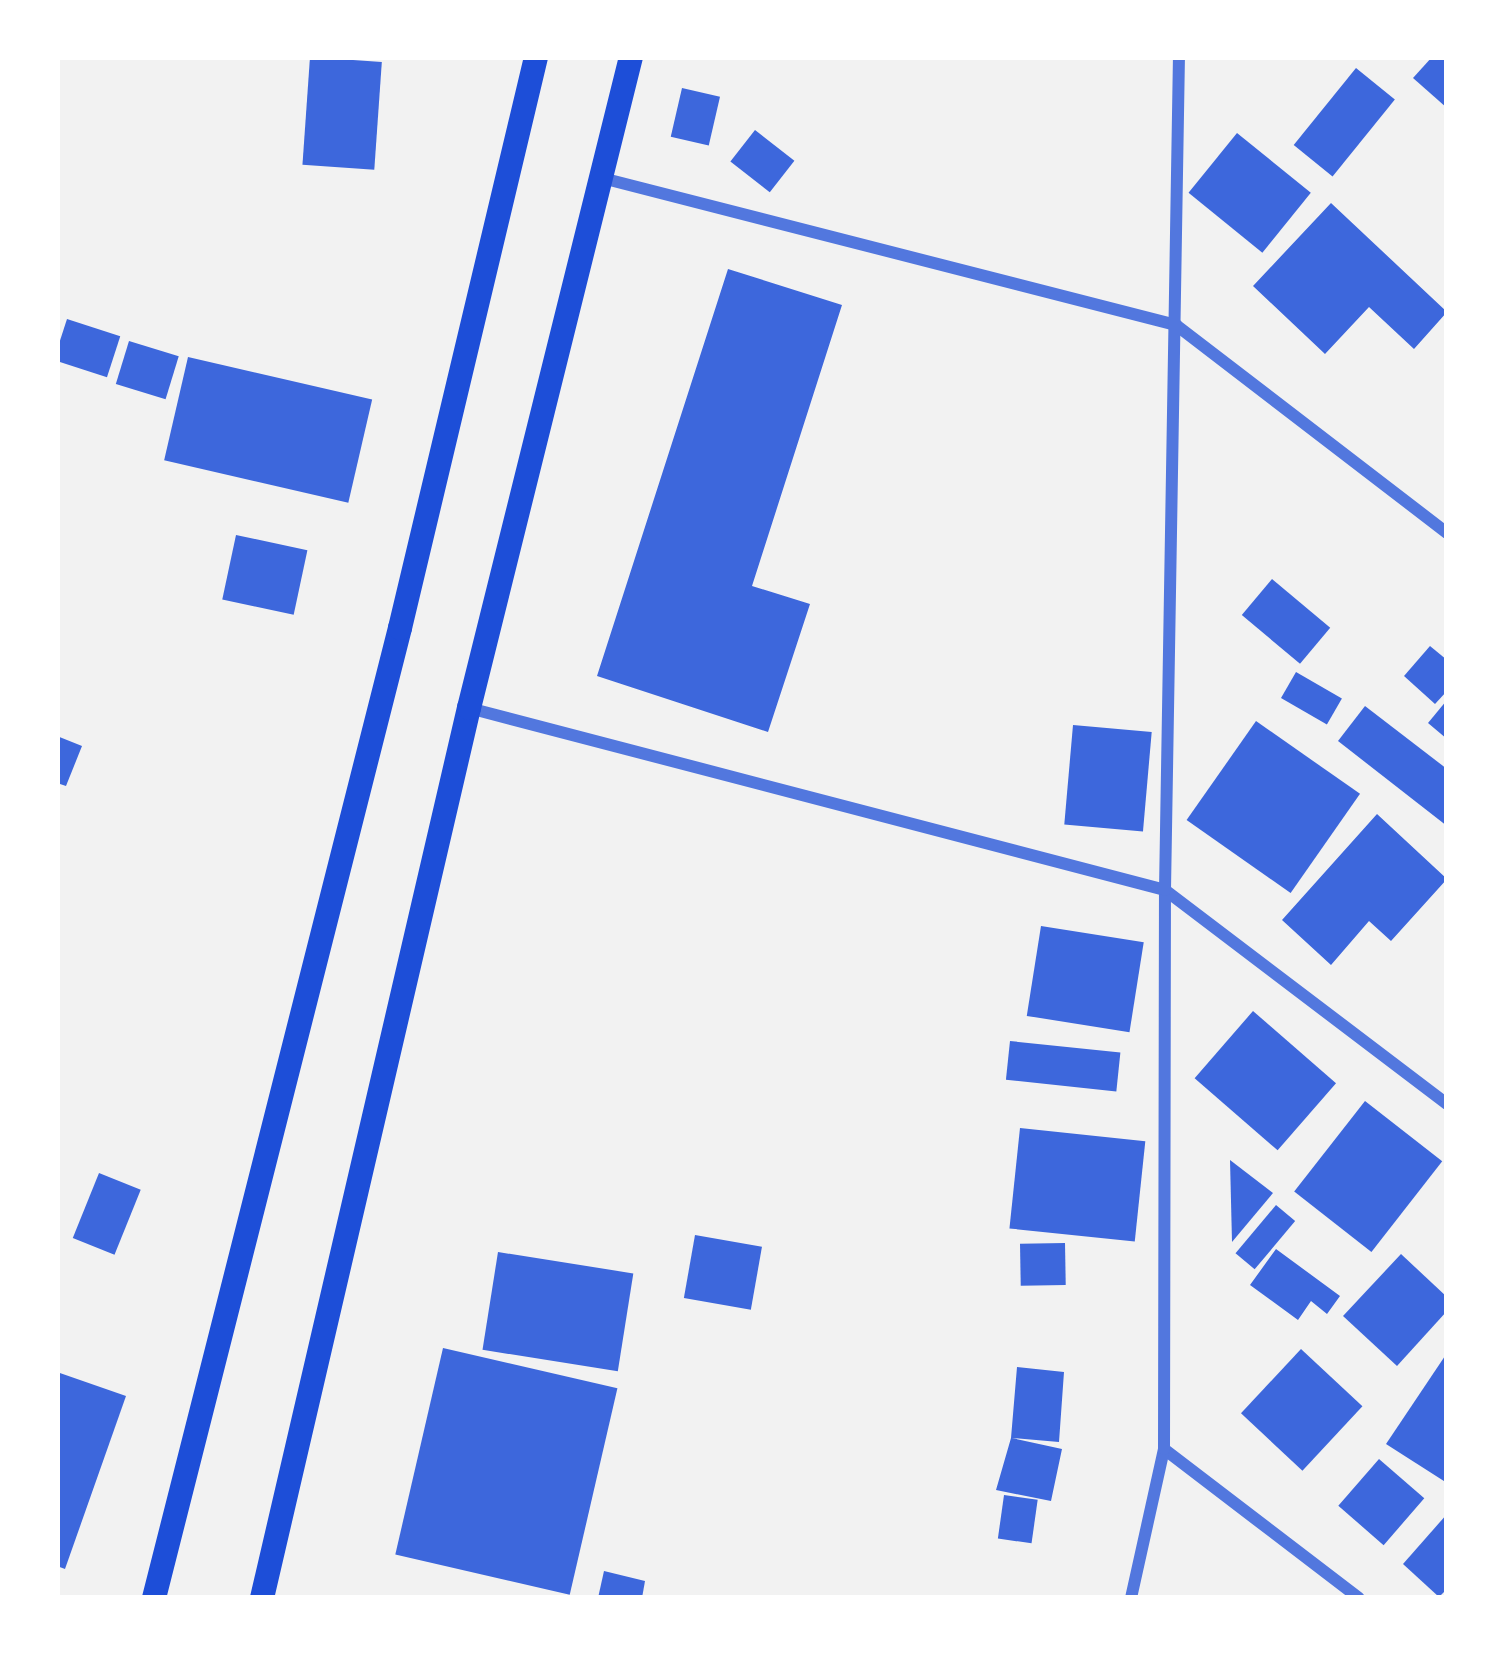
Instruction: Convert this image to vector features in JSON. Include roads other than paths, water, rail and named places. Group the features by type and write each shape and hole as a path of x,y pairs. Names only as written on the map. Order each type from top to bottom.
{"main road":[{"path":"154,1598 406,605 536,57"},
{"path":"262,1598 470,708 631,57"}],"street":[{"path":"1131,1598 1164,1449 1165,890 1179,57"},
{"path":"601,178 1176,325 1447,532"},
{"path":"470,708 1165,890 1447,1104"},
{"path":"1164,1449 1359,1598"}]}
